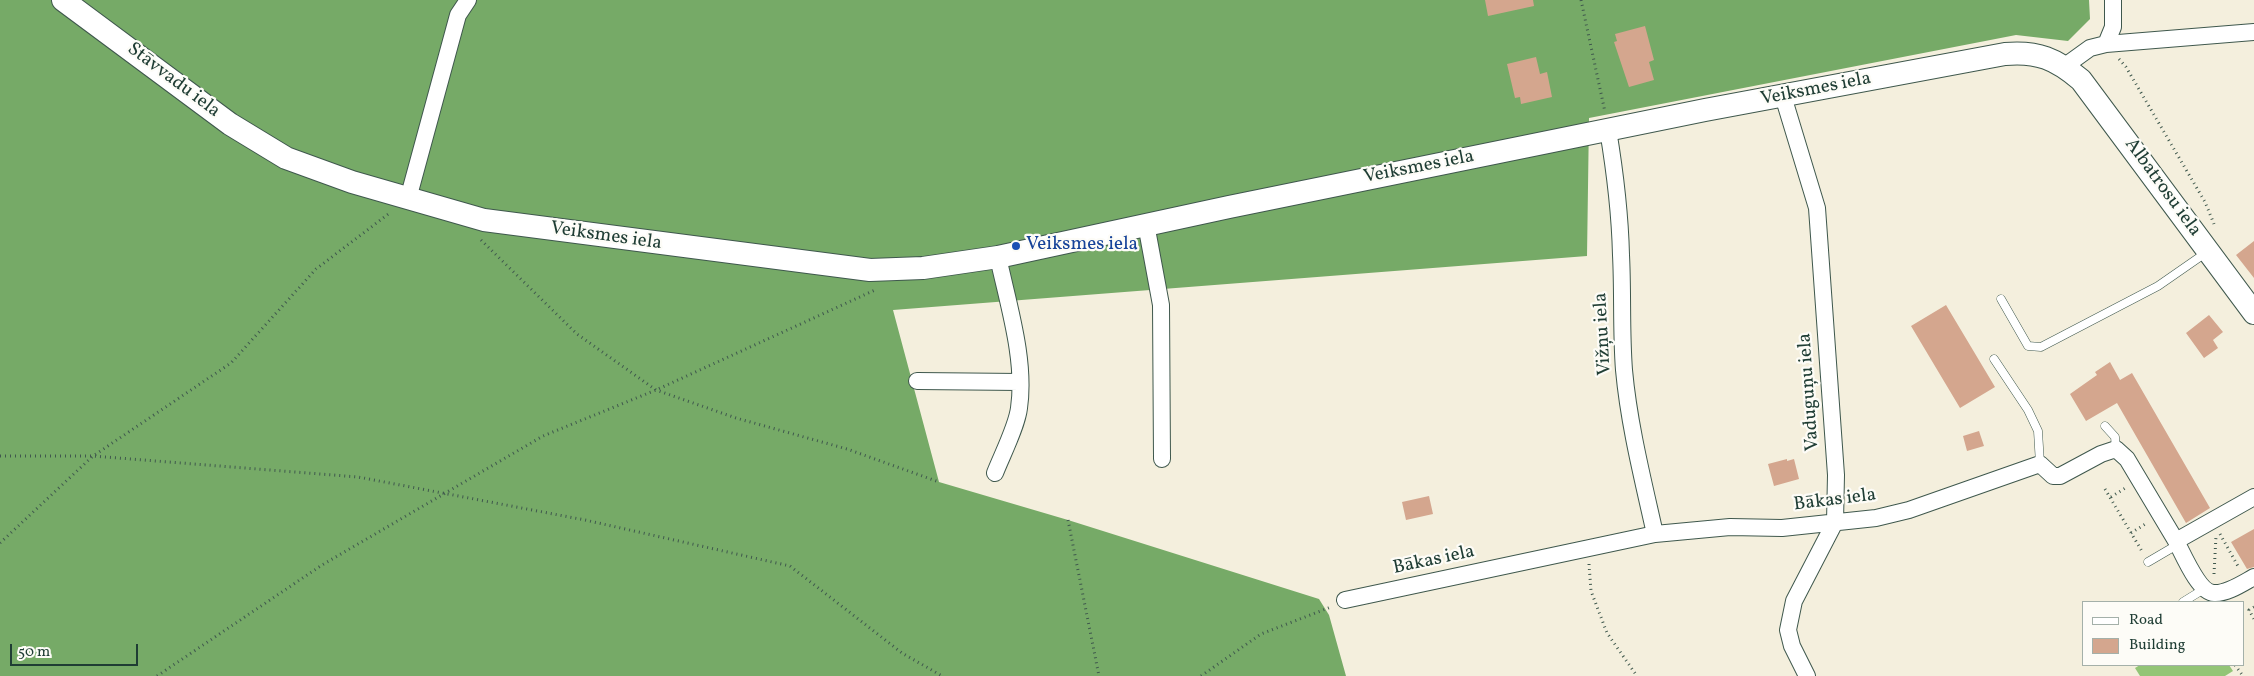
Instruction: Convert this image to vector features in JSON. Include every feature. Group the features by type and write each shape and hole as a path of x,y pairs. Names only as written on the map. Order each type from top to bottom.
{"main road":[{"name":"Stāvvadu iela","path":"63,0 230,124 286,158"},
{"name":"Veiksmes iela","path":"286,158 352,182 454,213 530,227 870,270 923,268 998,257 1146,224 1608,130 2012,53 2026,52 2046,57 2065,66"},
{"name":"Albatrosu iela","path":"2065,66 2081,80 2094,96 2254,313"}],"street":[{"path":"408,199 458,15 468,0"},
{"path":"2106,44 2113,27 2113,0"},
{"path":"2065,66 2090,48 2106,44 2254,32"},
{"name":"Vaduguņu iela","path":"1783,96 1816,208 1836,475 1835,522 1794,601 1788,630 1792,646 1807,676"},
{"name":"Vižņu iela","path":"1608,130 1617,188 1624,372 1633,432 1655,534"},
{"path":"1146,224 1161,305 1162,459"},
{"path":"995,473 1019,409 1020,382 1018,348 998,257"},
{"path":"917,381 1020,382"},
{"path":"2040,464 2053,476 2060,476 2101,454 2116,449 2127,459 2176,543 2208,591 2222,592 2249,576"},
{"name":"Bākas iela","path":"1345,600 1655,534 1730,527 1782,528 1876,518 1908,510 2040,464"},
{"path":"2176,543 2254,497"}],"lane":[{"path":"2001,299 2028,346 2041,347 2158,286 2208,251"},
{"path":"1994,359 2028,410 2038,431 2040,464"},
{"path":"2106,426 2115,437 2116,449"},
{"path":"2148,562 2176,543"},
{"path":"2185,601 2208,591"}],"path":[{"path":"1581,0 1608,130"},
{"path":"2106,44 2126,67 2206,202 2215,227"},
{"path":"0,543 93,456 231,363 316,269 408,199"},
{"path":"454,213 577,334 656,390 736,418 847,449 939,482"},
{"path":"157,676 322,565 543,436 656,390 879,288"},
{"path":"0,456 93,456 358,477 585,520 790,566 902,653 942,676"},
{"path":"2105,489 2148,562"},
{"path":"1068,520 1100,676"},
{"path":"2208,591 2217,529 2249,576"},
{"path":"1589,548 1590,591 1607,633 1638,676"},
{"path":"1201,676 1261,634 1320,612 1345,600"},
{"path":"2254,607 2249,610 2254,619"}],"green space":[{"path":"0,0 2089,0 2090,19 2068,41 2016,35 1589,118 1587,256 893,310 939,482 1068,520 1319,599 1329,615 1346,676 0,676"},
{"path":"2138,666 2230,666 2233,671 2225,676 2140,676 2135,668"}],"building":[{"path":"1485,0 1533,0 1534,6 1488,16"},
{"path":"1645,26 1654,60 1649,62 1654,80 1629,87 1614,42 1617,41 1615,34"},
{"path":"1536,57 1540,74 1547,72 1552,97 1521,104 1520,97 1515,98 1507,64"},
{"path":"2254,241 2254,278 2236,255"},
{"path":"1946,305 1995,387 1960,408 1911,326"},
{"path":"2209,315 2223,332 2213,340 2218,348 2204,358 2186,333"},
{"path":"2110,362 2120,380 2132,373 2210,508 2186,523 2117,403 2086,421 2070,394 2097,375 2095,372"},
{"path":"1979,431 1984,446 1967,451 1963,436"},
{"path":"1787,459 1787,461 1794,459 1799,479 1774,486 1768,464"},
{"path":"1429,496 1433,514 1406,520 1402,502"},
{"path":"2254,529 2254,567 2247,569 2231,542"}],"place":[{"name":"Veiksmes iela","path":"1016,246"}]}
